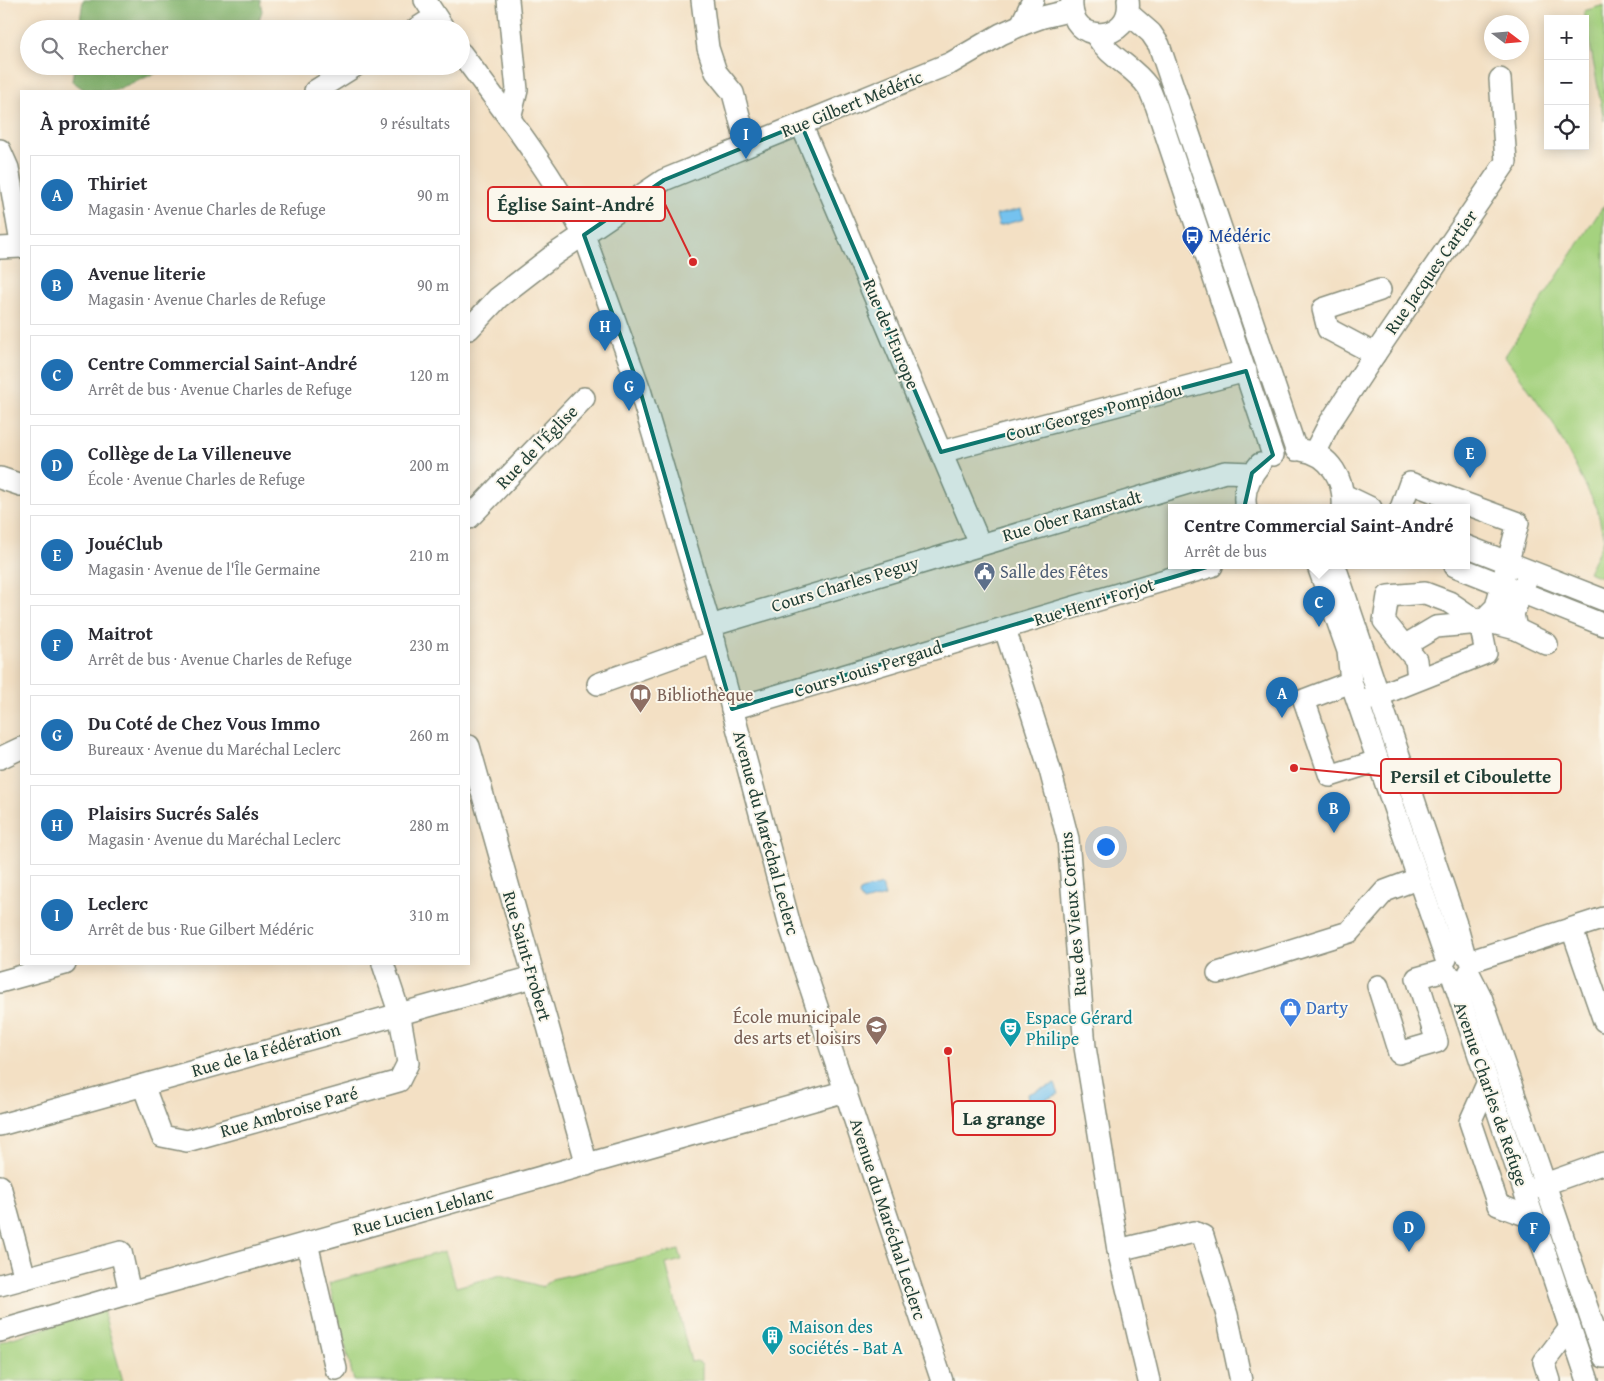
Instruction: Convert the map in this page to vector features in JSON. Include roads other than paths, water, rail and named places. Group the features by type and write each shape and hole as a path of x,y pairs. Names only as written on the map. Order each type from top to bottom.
{"street":[{"path":"508,0 517,90 510,118"},
{"path":"702,0 708,48 716,72 733,93 747,146"},
{"path":"1021,25 1033,0"},
{"path":"1072,5 1080,26 1096,34 1106,34 1116,30 1123,23 1128,7"},
{"name":"Rue Gilbert Médéric","path":"470,328 498,298 584,235 664,180 951,63 1000,34 1072,5"},
{"path":"1128,7 1159,45 1305,452"},
{"path":"1096,34 1106,51 1135,73 1148,87 1246,371 1272,455"},
{"name":"Avenue du Maréchal Leclerc","path":"470,65 510,118 572,212 584,235 640,390 712,634 791,929 942,1381"},
{"path":"317,90 341,75"},
{"name":"Rue Jacques Cartier","path":"1305,452 1329,424 1374,354 1506,162 1500,79"},
{"name":"Rue de l'Europe","path":"801,124 980,544"},
{"path":"0,150 8,168 20,239"},
{"path":"0,248 20,245"},
{"path":"1374,354 1328,329 1323,310 1380,290"},
{"name":"Cour Georges Pompidou","path":"942,452 1246,371"},
{"name":"Rue de l'Église","path":"470,517 584,398"},
{"path":"1246,504 1246,488 1252,473 1261,462 1272,455 1305,452 1325,460 1334,470 1343,502"},
{"name":"Rue Ober Ramstadt","path":"980,544 1225,472 1252,473"},
{"path":"0,478 20,485"},
{"path":"1402,504 1410,483 1467,504"},
{"path":"1470,505 1518,523 1506,562 1496,607 1480,623"},
{"name":"Cours Charles Peguy","path":"598,684 712,634 980,544"},
{"path":"1470,548 1604,600"},
{"name":"Rue Henri Forjot","path":"1005,629 1202,569"},
{"name":"Avenue Charles de Refuge","path":"1319,569 1348,651 1351,682 1358,705 1417,879 1458,966 1481,997 1604,1357"},
{"name":"Avenue Charles de Refuge","path":"1336,569 1456,924 1458,966 1487,1084 1588,1381"},
{"path":"1463,569 1604,625"},
{"path":"1516,629 1513,614 1530,571"},
{"path":"1358,705 1377,694 1418,679 1486,653 1480,623 1450,602 1425,594 1388,596 1384,621 1416,660 1418,679"},
{"path":"1404,646 1436,627 1480,623 1493,623 1516,629 1546,644"},
{"name":"Cours Louis Pergaud","path":"732,709 1005,629"},
{"name":"Rue des Vieux Cortins","path":"1005,629 1050,770 1068,839 1085,1047 1118,1250 1149,1381"},
{"path":"1351,682 1304,700 1330,776 1377,761"},
{"path":"0,758 20,748"},
{"name":"Rue Saint-Frobert","path":"470,750 532,976 587,1166"},
{"path":"1218,973 1349,932 1385,891 1417,879"},
{"path":"1378,986 1399,1053 1436,1042 1418,978 1604,918"},
{"path":"1572,929 1604,1021"},
{"path":"0,982 61,965"},
{"path":"383,965 399,1012"},
{"name":"Rue de la Fédération","path":"0,1125 532,976"},
{"name":"Rue Ambroise Paré","path":"143,1085 162,1136 187,1140 389,1084 399,1081 408,1063 399,1012"},
{"path":"1487,1084 1470,1122 1498,1205 1533,1218"},
{"name":"Rue Lucien Leblanc","path":"0,1331 846,1091"},
{"path":"1524,1192 1604,1163"},
{"path":"0,1186 25,1278"},
{"path":"1118,1250 1194,1232 1203,1236 1227,1315 1241,1381"},
{"path":"307,1243 336,1368"},
{"path":"0,1285 121,1252 130,1293"},
{"path":"1550,1381 1544,1362 1570,1328"}],"water":[{"path":"1021,209 1024,219 999,226 996,215"},
{"path":"882,885 885,896 863,902 859,895 861,890"},
{"path":"1055,1084 1059,1094 1034,1104 1032,1100 1029,1100 1028,1094"}],"place":[{"name":"Leclerc","path":"746,159"},
{"name":"Médéric","path":"1193,255"},
{"name":"Église Saint-André","path":"693,262"},
{"name":"Plaisirs Sucrés Salés","path":"605,351"},
{"name":"Du Coté de Chez Vous Immo","path":"629,411"},
{"name":"JouéClub","path":"1470,478"},
{"name":"Salle des Fêtes","path":"984,591"},
{"name":"Centre Commercial Saint-André","path":"1319,627"},
{"name":"Bibliothèque","path":"641,714"},
{"name":"Thiriet","path":"1282,718"},
{"name":"Persil et Ciboulette","path":"1294,768"},
{"name":"Avenue literie","path":"1334,833"},
{"name":"Darty","path":"1290,1027"},
{"name":"École municipale des arts et loisirs","path":"877,1046"},
{"name":"Espace Gérard Philipe","path":"1010,1047"},
{"name":"La grange","path":"948,1051"},
{"name":"Collège de La Villeneuve","path":"1409,1252"},
{"name":"Maitrot","path":"1534,1253"},
{"name":"Maison des sociétés - Bat A","path":"773,1356"}]}
